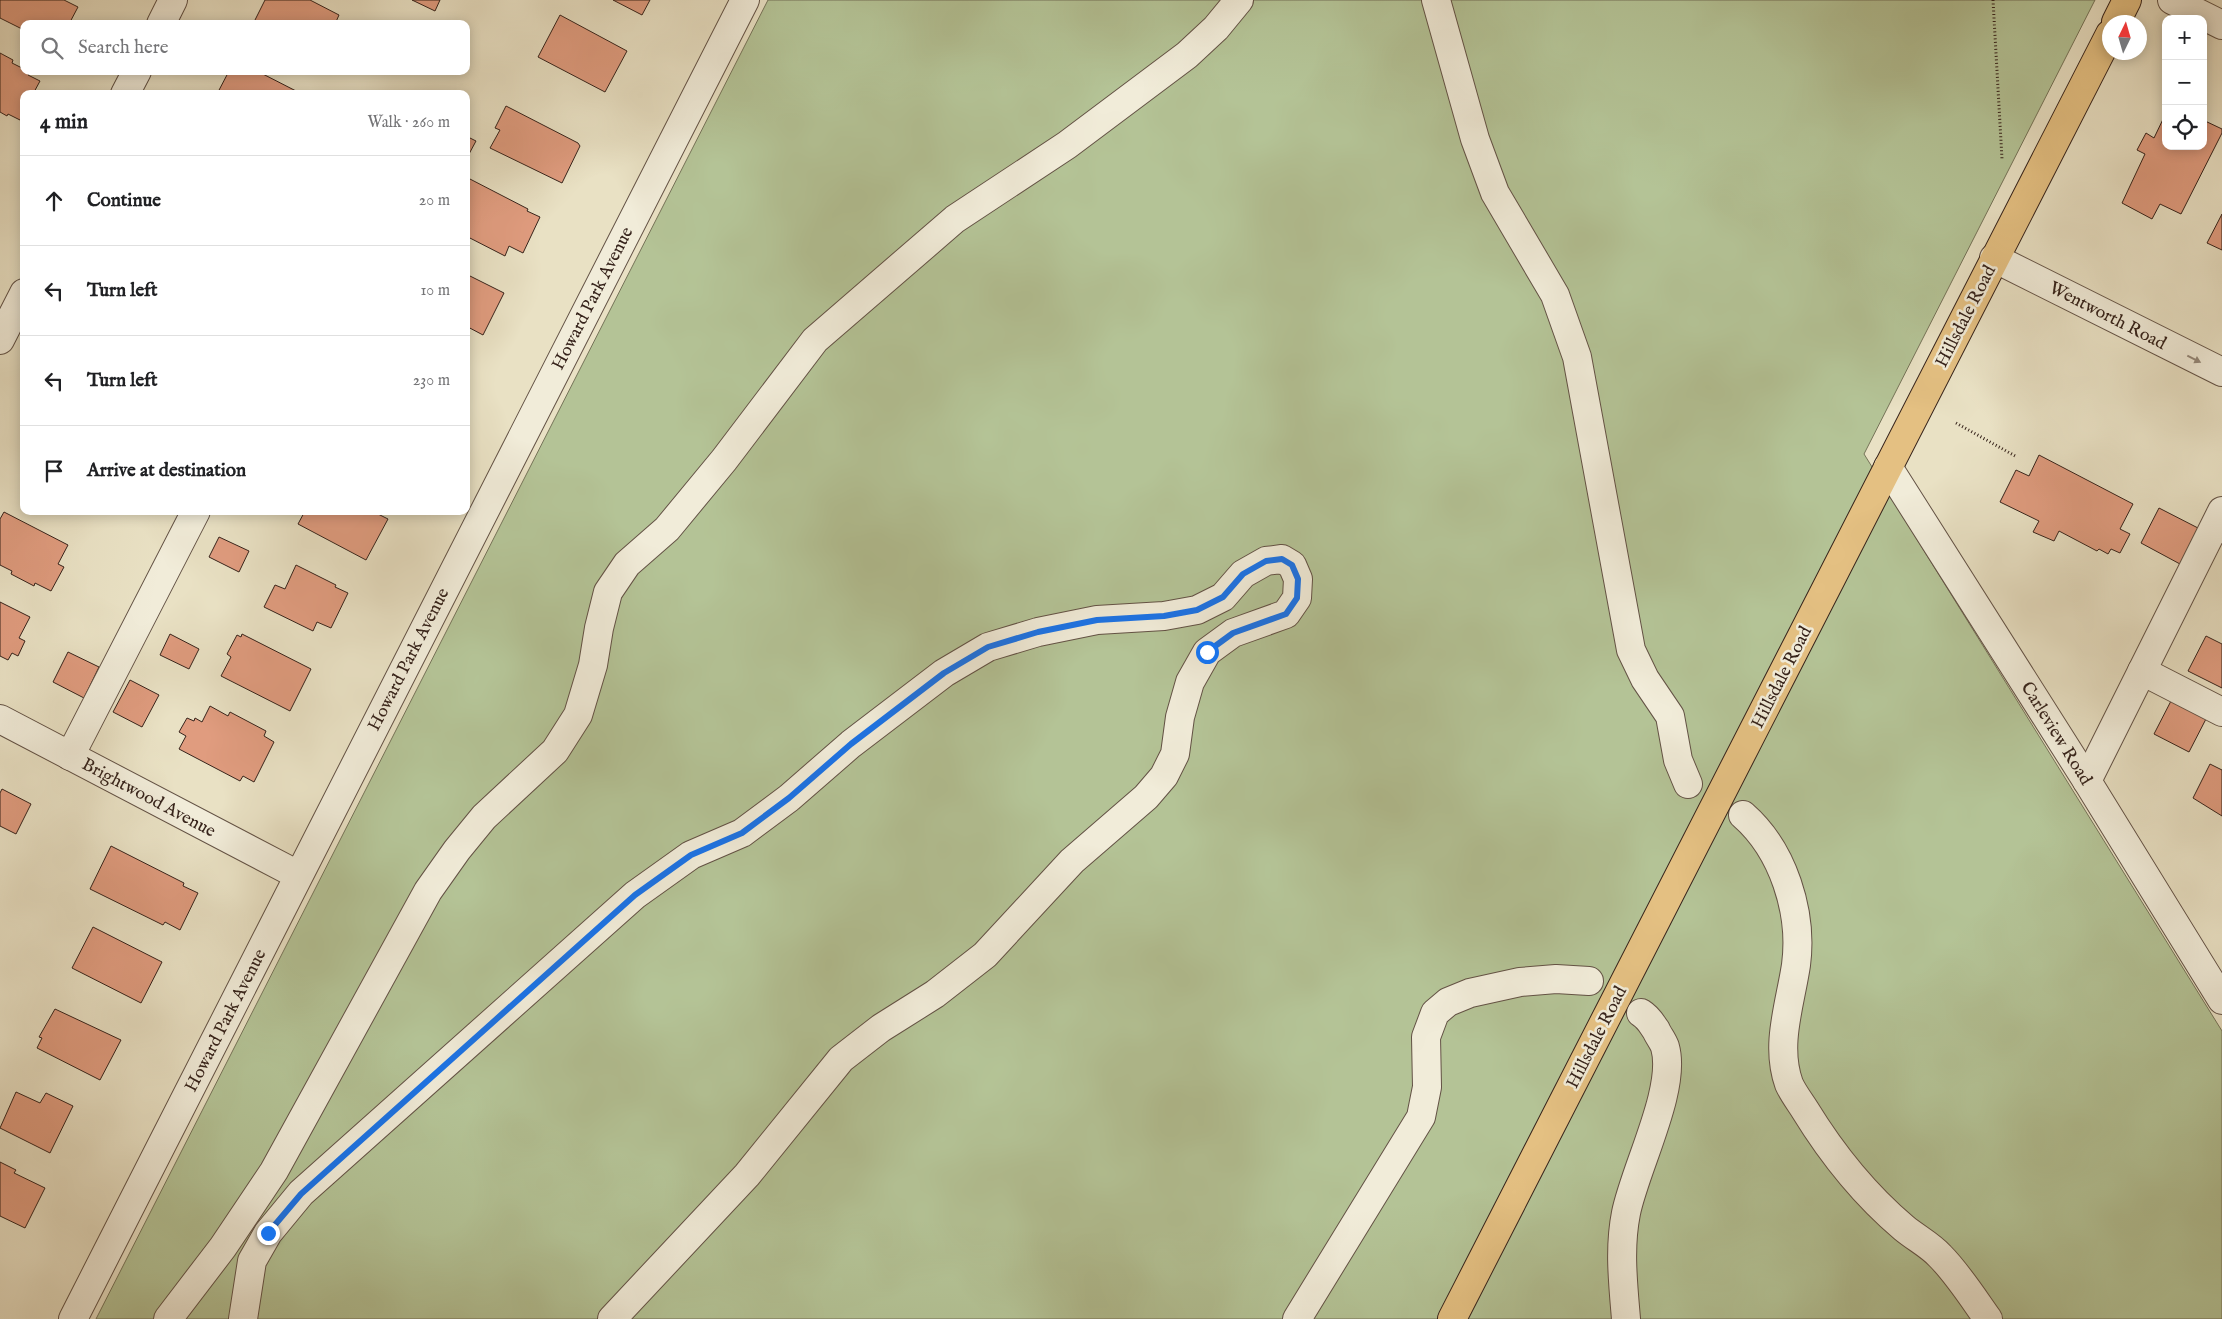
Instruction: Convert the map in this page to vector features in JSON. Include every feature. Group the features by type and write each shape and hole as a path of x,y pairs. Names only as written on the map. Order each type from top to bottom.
{"main road":[{"path":"2120,15 2127,0"},
{"name":"Hillsdale Road","path":"1452,1319 2102,49"}],"street":[{"path":"163,20 173,0"},
{"name":"Howard Park Avenue","path":"73,1319 745,0"},
{"path":"168,1319 223,1247 274,1171 428,891 457,850 484,817 555,751 578,715 593,665 599,628 608,592 627,564 667,529 724,460 815,340 955,220 1067,144 1187,55 1216,28 1239,0"},
{"path":"1436,0 1475,139 1495,193 1555,295 1577,357 1631,650 1645,679 1670,716 1678,760 1688,784"},
{"path":"2172,0 2222,25"},
{"path":"127,90 135,75"},
{"name":"Wentworth Road","path":"1994,258 2222,372"},
{"path":"0,340 20,301"},
{"name":"Carleview Road","path":"1888,468 2087,781 2222,1000"},
{"path":"2087,781 2222,511"},
{"path":"70,756 194,515"},
{"path":"243,1319 252,1261 268,1233 301,1194 635,895 691,855 742,833 789,798 851,744 944,673 988,647 1038,632 1097,620 1164,616 1197,610 1223,597 1243,574 1266,561 1282,559 1292,565 1298,579 1297,598 1286,614 1233,633 1207,652 1190,682 1180,717 1175,754 1164,776 1146,797 1072,861 985,954 935,994 881,1028 841,1059 747,1175 612,1319"},
{"path":"2142,671 2222,712"},
{"name":"Brightwood Avenue","path":"0,719 298,875"},
{"path":"1743,815 1757,827 1769,844 1787,883 1796,915 1796,964 1785,1023 1782,1058 1790,1086 1814,1124 1853,1178 1904,1228 1940,1255 1988,1319"},
{"path":"1297,1319 1421,1117 1427,1087 1426,1037 1435,1013 1448,1002 1470,993 1511,984 1556,978 1589,981"},
{"path":"1626,1319 1622,1240 1626,1211 1641,1161 1661,1106 1666,1070 1665,1047 1649,1018 1641,1013"}],"path":[{"path":"1993,0 2002,159"},
{"path":"1956,423 2017,457"}],"green space":[{"path":"768,0 2095,0 1864,454 2222,1031 2222,1319 96,1319"}],"building":[{"path":"0,0 64,0 78,7 71,20 20,20 20,28 0,18"},
{"path":"265,0 310,0 339,15 337,20 255,20"},
{"path":"412,0 440,0 435,11"},
{"path":"613,0 650,0 642,15"},
{"path":"560,15 627,51 605,92 538,57"},
{"path":"0,53 13,60 12,63 20,67 20,75 28,75 40,81 35,90 20,90 20,120 0,112"},
{"path":"227,75 265,75 294,90 219,90"},
{"path":"506,106 578,143 580,146 562,183 490,148 500,130 495,128"},
{"path":"2162,121 2162,150 2207,150 2207,122 2222,129 2222,133 2181,214 2160,204 2152,219 2122,203 2145,154 2137,150 2146,133 2154,138"},
{"path":"470,138 476,141 470,152"},
{"path":"470,179 540,217 523,253 509,246 505,256 470,238"},
{"path":"2222,214 2222,250 2207,243"},
{"path":"470,276 504,293 483,335 470,328"},
{"path":"2039,455 2133,504 2120,529 2130,534 2120,553 2111,549 2108,554 2099,549 2097,551 2059,531 2054,541 2033,532 2039,521 2000,502 2016,470 2029,476"},
{"path":"2159,508 2198,528 2180,564 2141,543"},
{"path":"4,512 68,545 58,564 64,567 51,591 35,583 34,586 11,574 12,571 0,565 0,519"},
{"path":"303,515 380,515 388,519 366,560 298,524"},
{"path":"219,537 249,551 239,572 209,557"},
{"path":"296,565 348,593 331,628 317,622 313,631 264,607 275,585 285,589"},
{"path":"0,602 30,617 19,638 25,641 18,656 12,653 8,660 0,656"},
{"path":"170,634 199,649 189,669 160,655"},
{"path":"242,634 311,669 290,711 221,676 231,657 227,654 237,635 241,637"},
{"path":"2206,636 2222,644 2222,688 2188,671"},
{"path":"68,652 99,667 84,698 53,682"},
{"path":"130,680 159,695 142,727 113,712"},
{"path":"2172,699 2207,717 2189,752 2154,734"},
{"path":"210,706 228,716 230,712 266,731 264,736 274,742 254,782 243,776 240,781 179,749 186,736 179,732 187,718 194,721 195,718 202,722"},
{"path":"2210,764 2222,770 2222,816 2193,798"},
{"path":"2,789 31,804 16,834 0,826 0,793"},
{"path":"111,846 184,883 183,886 198,893 180,930 165,922 163,925 90,889"},
{"path":"93,927 162,962 141,1003 72,968"},
{"path":"55,1009 121,1040 100,1080 37,1048 42,1038 39,1037"},
{"path":"16,1092 40,1103 46,1093 73,1106 50,1153 0,1128"},
{"path":"0,1162 16,1170 14,1173 45,1188 25,1228 0,1216"}],"route":[{"path":"268,1233 301,1194 635,895 691,855 742,833 789,798 851,744 944,673 988,647 1038,632 1097,620 1164,616 1197,610 1223,597 1243,574 1266,561 1282,559 1292,565 1298,579 1297,598 1286,614 1233,633 1207,652"}]}
